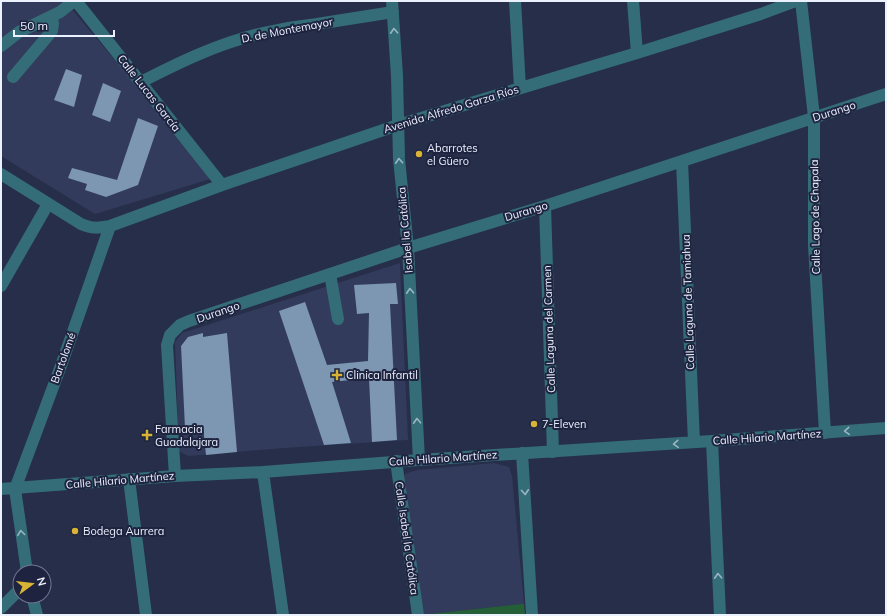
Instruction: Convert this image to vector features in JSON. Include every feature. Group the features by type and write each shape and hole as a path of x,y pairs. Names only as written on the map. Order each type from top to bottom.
{"street":[{"path":"1,46 19,32 60,12 75,1"},
{"name":"Calle Lucas García","path":"75,1 141,82 222,186"},
{"path":"515,1 520,88"},
{"path":"633,1 637,53"},
{"path":"760,1 761,14"},
{"name":"Avenida Alfredo Garza Ríos","path":"1,174 48,204 90,228 110,226 398,125 637,53 761,14 796,1"},
{"name":"Calle Lago de Chapala","path":"801,1 814,117 814,245 825,433"},
{"name":"D. de Montemayor","path":"141,82 213,48 247,37 393,6"},
{"name":"Isabel la Católica","path":"393,6 397,76 399,159 408,248 419,460"},
{"path":"13,77 52,31 52,16"},
{"name":"Durango","path":"175,476 167,345 170,335 180,325 408,248 545,206 886,94"},
{"name":"Calle Laguna de Tamiahua","path":"682,161 694,442"},
{"path":"1,286 48,204"},
{"name":"Calle Laguna del Carmen","path":"545,206 553,452"},
{"name":"Bartolomé","path":"15,489 110,226"},
{"path":"330,274 338,319"},
{"name":"Calle Hilario Martínez","path":"1,489 886,428"},
{"path":"712,441 720,615"},
{"path":"522,453 532,615"},
{"name":"Calle Isabel la Católica","path":"396,461 418,615"},
{"path":"263,472 283,615"},
{"path":"129,479 146,615"},
{"path":"15,489 26,564"},
{"path":"1,608 12,597"},
{"path":"34,604 36,615"}],"shaded area":[{"path":"1,1 65,1 214,178 95,214 1,156"},
{"name":"Clinica Infantil","path":"400,263 408,440 188,456 179,451 175,342 182,333"},
{"path":"494,463 509,467 512,476 524,604 421,615 403,479 405,474 417,470"}],"green space":[{"path":"524,604 525,615 421,615"}],"building":[{"path":"66,69 82,75 74,107 54,100"},
{"path":"103,83 121,91 110,122 92,115"},
{"path":"138,118 158,126 138,185 106,197 85,190 87,184 68,178 72,168 117,180"},
{"path":"396,283 398,304 390,304 397,440 372,442 369,378 332,382 351,443 324,445 279,311 305,302 327,365 368,361 369,313 357,314 354,285"},
{"path":"203,333 203,337 227,333 237,452 206,455 203,426 185,428 181,346 188,337"}],"place":[{"name":"Abarrotes el Güero","path":"419,154"},
{"name":"Clinica Infantil","path":"337,375"},
{"name":"7-Eleven","path":"534,424"},
{"name":"Farmacia Guadalajara","path":"147,435"},
{"name":"Bodega Aurrera","path":"75,531"}]}
